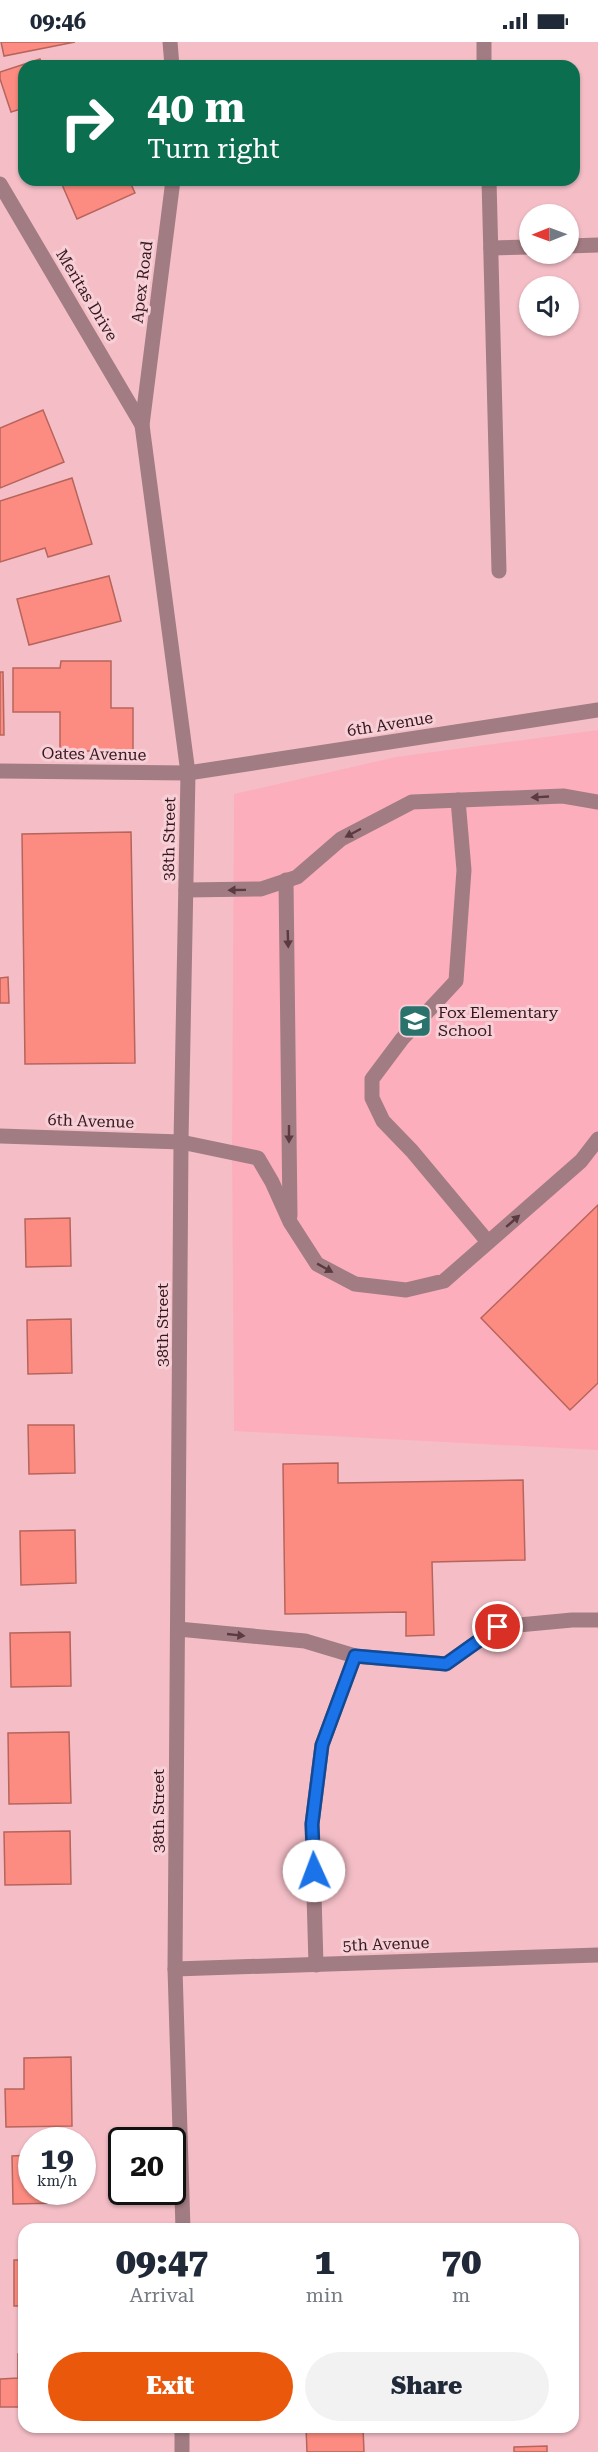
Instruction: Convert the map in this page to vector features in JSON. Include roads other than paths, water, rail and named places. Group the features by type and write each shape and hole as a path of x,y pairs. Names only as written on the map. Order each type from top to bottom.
{"street":[{"path":"170,42 172,60"},
{"path":"483,42 484,60"},
{"name":"Meritas Drive","path":"0,184 142,425"},
{"name":"Apex Road","path":"142,425 172,186"},
{"path":"489,186 499,571"},
{"path":"579,246 598,245"},
{"path":"491,248 519,247"},
{"name":"38th Street","path":"142,425 188,773 181,1142 175,1969 183,2223"},
{"name":"6th Avenue","path":"188,773 598,710"},
{"name":"Oates Avenue","path":"0,771 188,773"},
{"path":"186,890 261,889 297,877 340,839 412,802 563,796 598,802"},
{"path":"458,800 464,870 456,981 402,1039 372,1078 372,1098 383,1121 412,1151 488,1242"},
{"path":"286,880 290,1222 317,1264 355,1284 406,1290 444,1281 581,1161 598,1139"},
{"name":"6th Avenue","path":"0,1136 181,1142 258,1158 290,1222"},
{"path":"178,1629 304,1641 355,1656 446,1664 498,1627 572,1620 598,1620"},
{"path":"316,1965 312,1824 322,1745 355,1656"},
{"name":"5th Avenue","path":"175,1969 598,1955"},
{"path":"182,2433 182,2452"}],"place":[{"name":"Fox Elementary School","path":"415,1021"}]}
